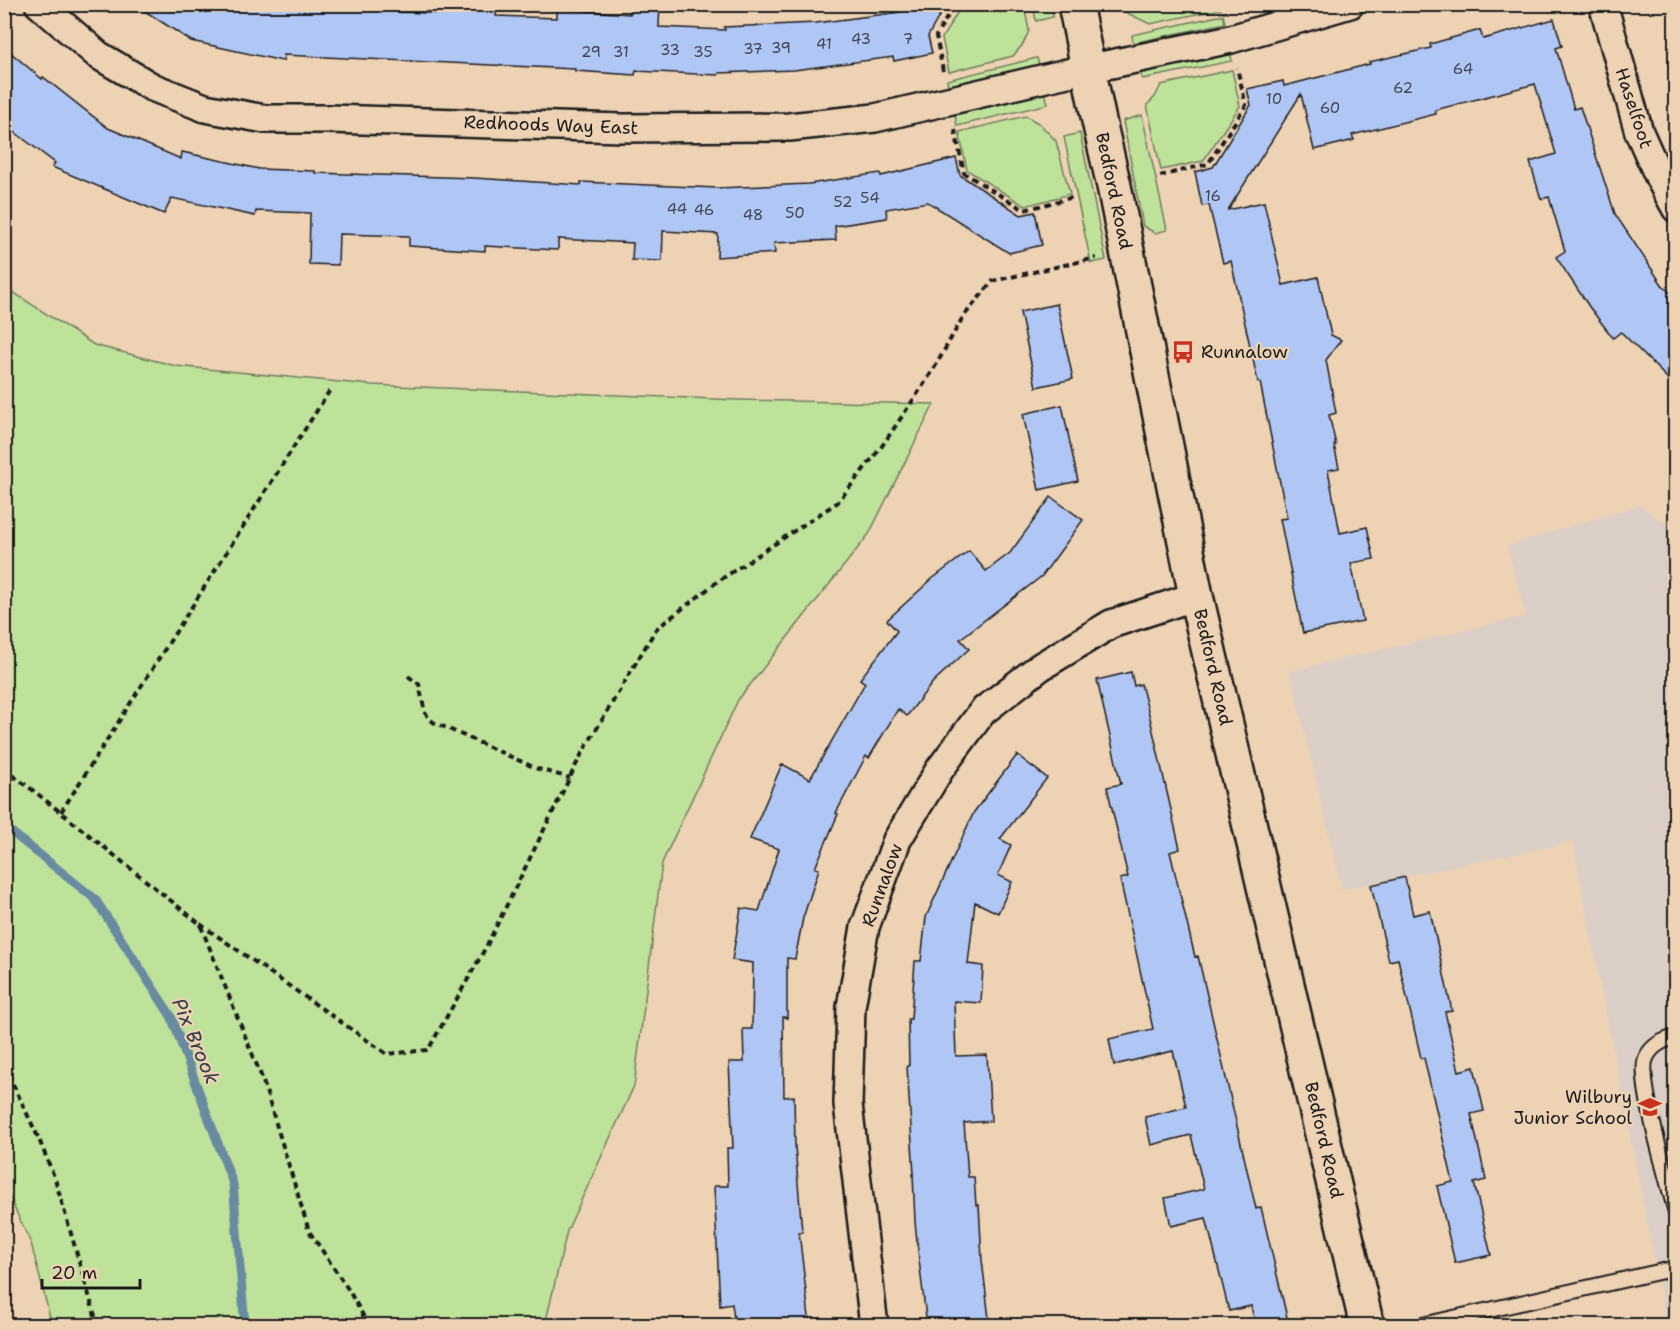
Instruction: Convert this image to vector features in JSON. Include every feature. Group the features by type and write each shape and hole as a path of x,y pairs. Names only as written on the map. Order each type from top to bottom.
{"street":[{"name":"Redhoods Way East","path":"39,4 98,55 152,87 205,108 265,119 622,128 789,127 875,118 1231,39 1350,4"},
{"name":"Bedford Road","path":"1075,4 1196,596 1367,1326"},
{"name":"Haselfoot","path":"1603,4 1640,132 1660,179 1676,208"},
{"name":"Runnalow","path":"874,1326 848,1104 851,1007 865,927 897,840 940,769 983,711 1040,667 1111,624 1196,596"}],"lane":[{"path":"1676,1037 1663,1040 1652,1048 1645,1060 1645,1076 1649,1104 1676,1214"},
{"path":"1418,1326 1676,1268"}],"path":[{"path":"945,77 936,36 955,4"},
{"path":"1160,176 1208,164 1246,105 1236,65"},
{"path":"955,130 964,173 1024,210 1074,197"},
{"path":"4,769 200,924 387,1054 428,1050 486,947 580,757 656,629 717,582 838,502 882,446 932,372 963,317 993,281 1127,252"},
{"path":"61,812 330,390"},
{"path":"408,676 419,684 425,713 433,722 538,769 570,778"},
{"path":"200,924 262,1078 309,1231 348,1288 369,1326"},
{"path":"4,1065 55,1179 98,1326"}],"shaded area":[{"name":"Wilbury Junior School","path":"1640,505 1675,531 1675,1325 1667,1325 1573,842 1342,889 1290,671 1526,616 1507,546"}],"green space":[{"path":"962,5 1024,5 1029,31 1023,44 1013,56 949,72 942,38"},
{"path":"1033,5 1051,5 1053,17 1036,21"},
{"path":"1123,5 1220,5 1221,9 1150,24 1125,12"},
{"path":"1223,15 1225,23 1133,43 1132,35"},
{"path":"1230,51 1232,61 1142,79 1140,70"},
{"path":"1037,58 1040,69 949,91 947,80"},
{"path":"1232,70 1240,106 1203,161 1161,170 1147,105 1155,97 1161,85"},
{"path":"1045,93 1048,104 957,126 955,115"},
{"path":"1142,115 1167,230 1155,233 1143,226 1123,121"},
{"path":"1026,116 1040,124 1056,141 1070,194 1025,206 967,170 959,132"},
{"path":"1080,133 1106,260 1091,263 1064,137"},
{"path":"4,285 94,345 176,366 371,385 738,400 934,404 869,534 738,700 662,863 634,1086 567,1231 545,1325 52,1325 31,1243 5,1188"}],"building":[{"path":"134,4 400,4 400,12 463,14 463,4 497,4 496,16 557,18 557,9 630,14 630,4 660,4 659,27 725,30 724,27 816,23 900,12 905,4 946,4 928,36 932,53 894,61 893,57 794,70 719,73 718,75 636,71 635,75 575,71 575,69 284,55 283,61 191,41"},
{"path":"1554,19 1562,46 1556,48 1574,109 1580,107 1615,214 1663,286 1676,298 1676,387 1621,332 1613,338 1556,257 1565,251 1549,197 1541,199 1530,162 1556,154 1535,84 1435,110 1436,114 1352,135 1354,140 1314,150 1301,94 1228,210 1264,202 1283,285 1318,277 1331,335 1341,340 1326,360 1336,413 1329,415 1339,468 1328,470 1340,533 1367,527 1374,559 1351,563 1363,621 1303,633 1280,519 1287,518 1260,382 1258,382 1231,261 1223,263 1209,205 1202,206 1195,172 1213,167 1251,105 1247,89 1283,81 1284,86 1370,64 1369,62 1431,48 1430,44 1480,30 1483,39"},
{"path":"4,47 42,79 43,77 108,128 181,159 182,152 259,169 315,171 315,173 474,178 581,185 581,182 717,188 809,184 880,173 881,176 956,158 960,175 1021,215 1035,212 1042,245 1009,253 928,202 886,209 887,218 835,226 836,240 774,243 775,253 717,257 718,234 663,231 662,261 632,260 633,243 558,239 558,250 485,246 485,251 409,246 409,236 339,234 338,265 309,264 310,213 256,211 255,216 172,198 164,214 52,167 55,163 4,124"},
{"path":"1057,304 1073,379 1036,387 1020,312"},
{"path":"1062,405 1078,481 1039,490 1023,414"},
{"path":"1051,497 1083,520 1042,576 960,639 969,649 933,682 907,716 898,709 869,758 866,756 836,813 838,814 815,868 819,869 803,918 795,959 787,958 787,1018 783,1017 784,1097 794,1096 795,1146 802,1232 799,1232 810,1326 735,1326 732,1304 720,1306 714,1186 728,1186 727,1148 733,1148 729,1062 744,1062 743,1029 752,1029 753,963 732,960 741,908 759,911 779,849 750,839 782,764 810,779 865,683 860,679 897,631 887,620 932,579 969,551 986,571 1010,553"},
{"path":"1131,672 1134,686 1141,684 1150,718 1180,849 1170,852 1195,957 1198,956 1256,1209 1261,1207 1289,1326 1256,1326 1251,1306 1229,1311 1206,1218 1171,1226 1165,1198 1204,1189 1191,1135 1151,1145 1145,1117 1186,1107 1173,1051 1114,1065 1109,1039 1153,1029 1120,879 1128,877 1107,787 1121,784 1097,680"},
{"path":"1017,755 1047,778 1000,839 1011,845 998,875 1012,882 998,913 975,902 968,964 983,966 981,1003 954,1001 956,1056 987,1055 991,1121 964,1123 968,1177 974,1177 976,1205 979,1205 982,1260 989,1319 983,1320 984,1326 927,1326 915,1222 907,1066 909,1066 908,1019 911,1019 915,961 921,961 926,917 974,812"},
{"path":"1405,877 1413,915 1430,911 1452,1011 1445,1012 1459,1071 1474,1067 1484,1111 1471,1114 1486,1180 1474,1183 1491,1255 1455,1263 1437,1186 1453,1182 1398,959 1389,961 1371,885"}],"waterway":[{"name":"Pix Brook","path":"4,826 95,899 171,1016 233,1184 245,1326"}],"place":[{"name":"Runnalow","path":"1183,352"},
{"name":"Wilbury Junior School","path":"1650,1107"}]}
